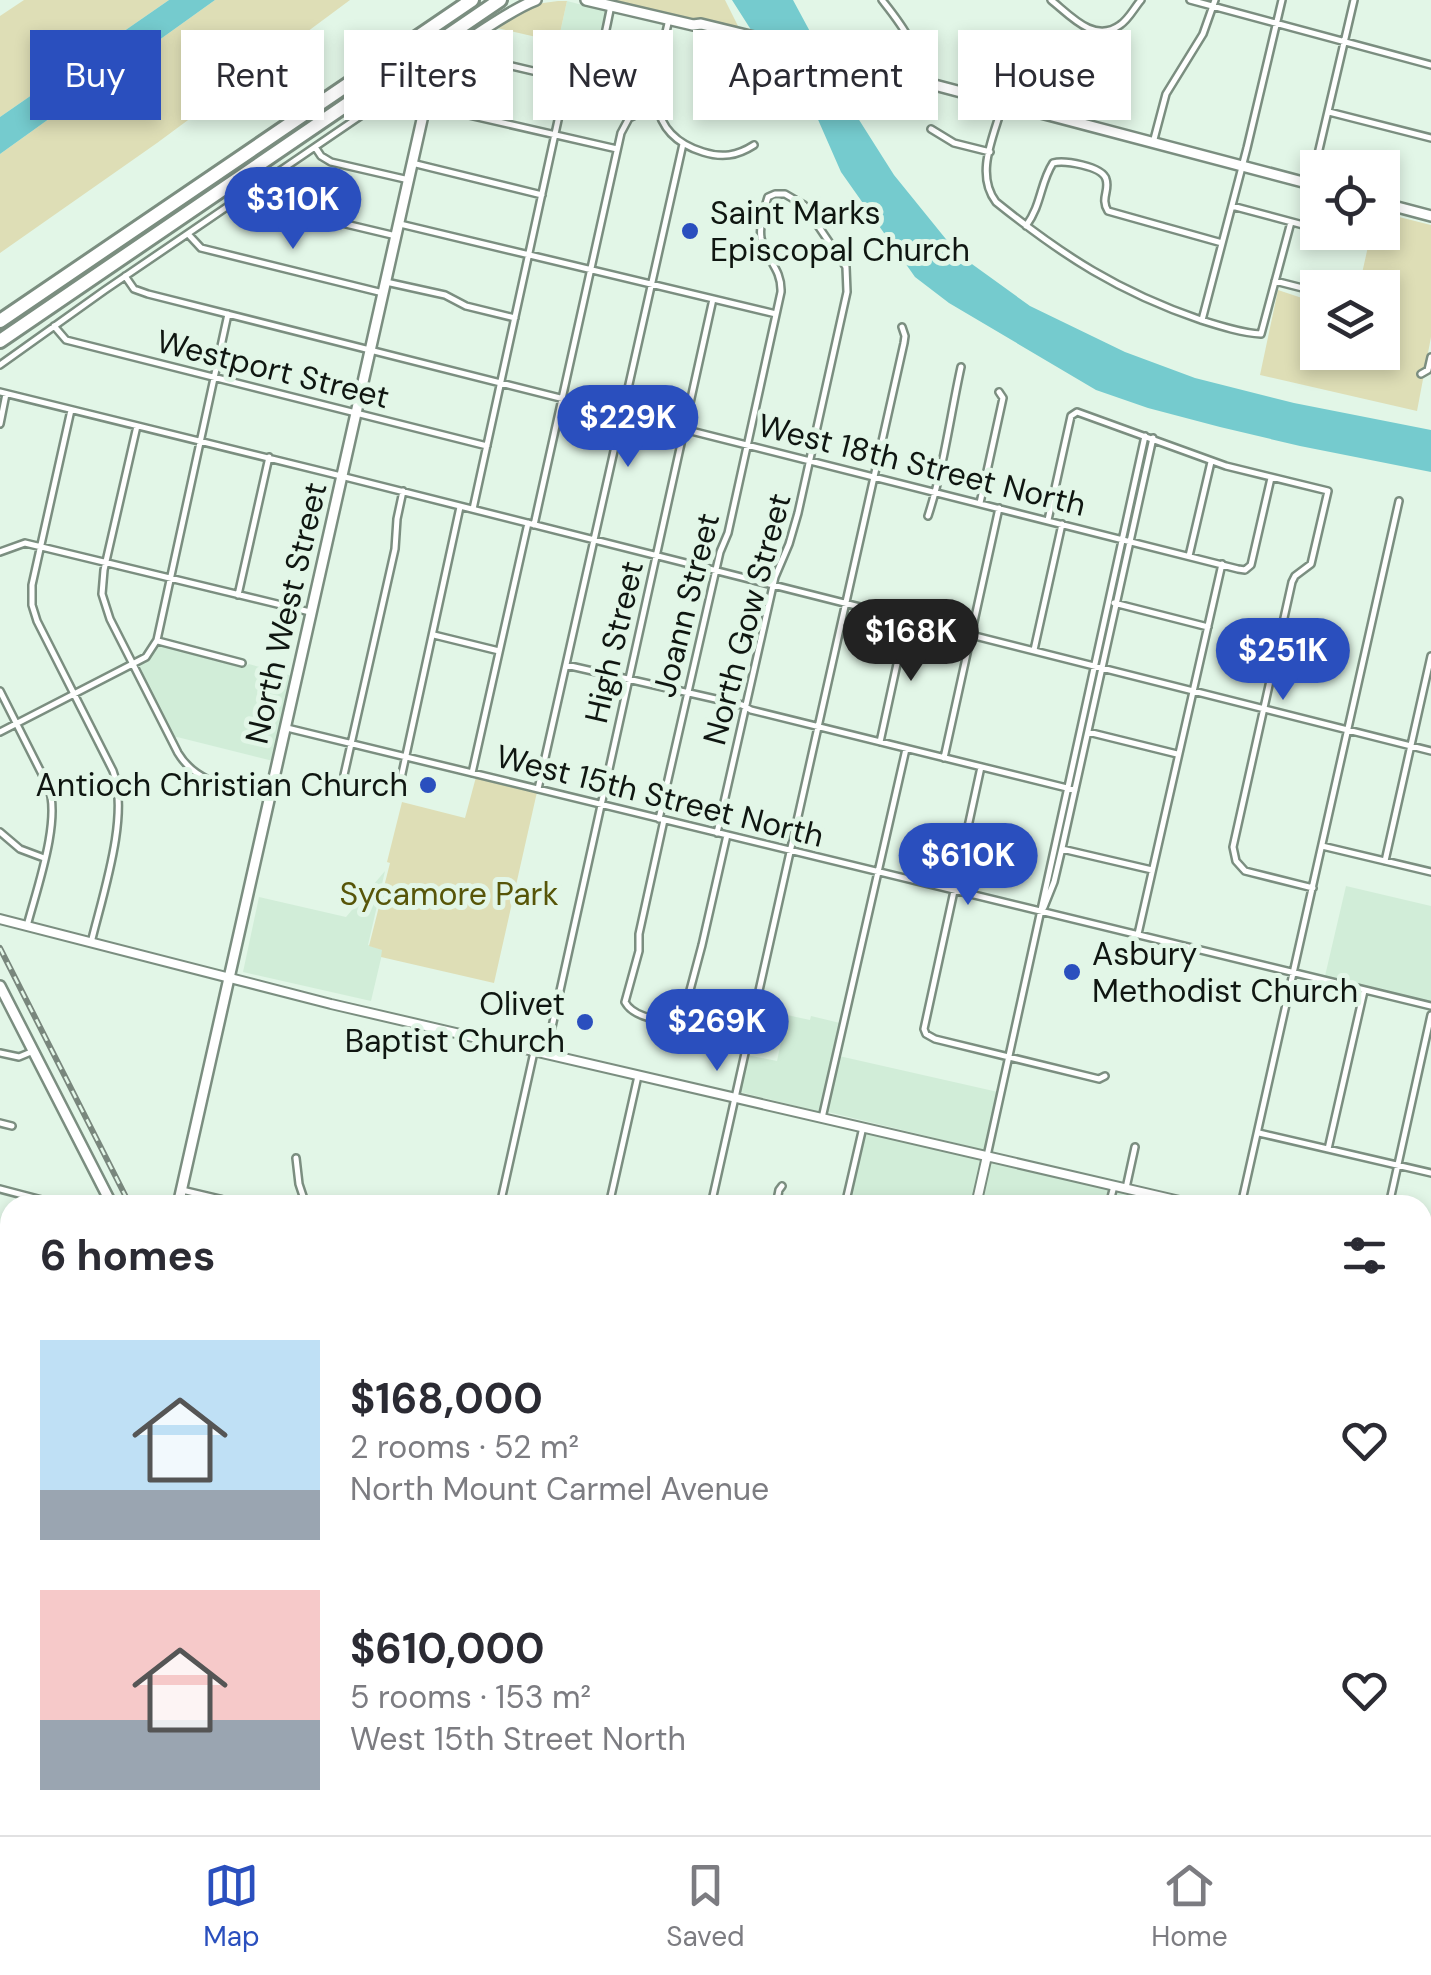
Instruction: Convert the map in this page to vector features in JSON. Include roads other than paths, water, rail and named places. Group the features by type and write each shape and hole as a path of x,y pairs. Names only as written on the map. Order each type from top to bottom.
{"highway":[{"path":"0,321 472,0"},
{"path":"0,341 500,0"}],"main road":[{"name":"North West Street","path":"485,30 536,0"},
{"path":"586,0 720,30"},
{"name":"North West Street","path":"180,1195 422,120"},
{"path":"1067,120 1300,181"},
{"path":"1400,208 1431,216"},
{"path":"0,986 107,1195"}],"street":[{"path":"882,0 904,30"},
{"path":"1051,0 1085,28 1110,30 1122,24 1141,0"},
{"path":"1190,0 1431,66"},
{"path":"1202,320 1282,0"},
{"path":"1321,150 1354,0"},
{"path":"1154,143 1166,94 1203,34 1213,4"},
{"path":"605,30 611,6"},
{"path":"667,30 670,19"},
{"path":"1329,112 1431,138"},
{"path":"0,365 354,120"},
{"path":"493,120 617,149"},
{"path":"472,509 559,120"},
{"path":"472,773 563,397 617,149 627,120"},
{"path":"662,120 682,144 716,155 740,154 754,144"},
{"path":"998,120 985,178 996,202 1066,256 1104,278 1202,320 1261,334 1291,222"},
{"path":"931,128 954,142 990,152"},
{"path":"538,789 682,144"},
{"path":"315,147 330,162 408,180"},
{"path":"1026,226 1039,204 1049,168 1062,161 1095,169 1104,176 1104,203 1108,211 1222,244"},
{"path":"412,163 542,194"},
{"path":"251,191 266,205 396,236"},
{"name":"Joann Street","path":"727,836 682,1024 637,1014 626,1007 626,998 639,951 638,934 688,692 781,292 780,274 762,243 761,225 768,197 780,193 793,197"},
{"name":"North Gow Street","path":"717,833 773,585 790,544 847,292 846,267 815,219 793,197"},
{"path":"1232,206 1300,224"},
{"path":"399,224 776,314"},
{"path":"188,234 201,248 384,287 408,286 515,318"},
{"name":"West 18th Street North","path":"126,276 141,292 1245,570 1254,558 1271,478"},
{"path":"1275,281 1300,287"},
{"name":"High Street","path":"546,1054 713,299"},
{"path":"0,732 146,657 158,640 228,314"},
{"name":"Westport Street","path":"54,326 66,340 487,446"},
{"path":"713,1195 904,343 902,327"},
{"path":"1421,374 1428,370 1431,357"},
{"path":"928,516 961,367"},
{"path":"980,503 1003,398 1000,392"},
{"path":"0,424 3,393 1431,751"},
{"path":"71,410 32,585 32,606 112,772 120,801 90,943"},
{"path":"1048,520 1070,418 1077,412 1211,461 1328,491 1311,564 1292,582 1233,854 1246,871 1312,888"},
{"path":"137,426 106,562 102,594 110,619 189,769 201,778 270,797"},
{"path":"978,1195 1042,911 1054,882 1145,435"},
{"path":"1126,540 1153,438"},
{"path":"238,594 269,458"},
{"path":"1189,556 1211,461"},
{"path":"344,775 396,549 403,491"},
{"path":"1243,1195 1399,501"},
{"path":"398,792 460,506"},
{"path":"944,758 999,508"},
{"path":"1034,650 1062,524"},
{"path":"0,552 20,543 42,546 312,613"},
{"path":"1138,934 1222,564"},
{"path":"1113,603 1208,627"},
{"path":"880,742 906,618"},
{"path":"433,635 499,651"},
{"path":"158,640 242,663"},
{"path":"1385,861 1428,688 1431,656"},
{"path":"566,664 1071,789"},
{"path":"0,690 53,801 52,823 27,926"},
{"name":"West 15th Street North","path":"286,728 1431,1006"},
{"path":"1084,731 1178,754"},
{"path":"822,1118 906,748"},
{"path":"982,767 924,1028 929,1037 1099,1079 1105,1076"},
{"path":"0,832 20,850 44,858"},
{"path":"1322,846 1431,872"},
{"path":"1058,848 1152,870"},
{"path":"0,919 229,979 1155,1195"},
{"path":"1328,1149 1364,990"},
{"path":"1391,1195 1431,1015"},
{"path":"0,1053 19,1057 34,1050"},
{"path":"502,1195 534,1051"},
{"path":"611,1195 638,1075"},
{"path":"0,1122 12,1126"},
{"path":"848,1195 863,1127"},
{"path":"1258,1132 1431,1173"},
{"path":"1126,1188 1135,1148"},
{"path":"296,1158 303,1195"},
{"path":"778,1195 782,1186"},
{"path":"1112,1195 1114,1186"},
{"path":"181,1190 205,1195"}],"water":[{"path":"169,0 215,0 161,39 161,30 126,30"},
{"path":"732,0 793,0 809,30 751,30"},
{"path":"30,96 30,120 47,120 0,154 0,117"},
{"path":"818,120 859,120 894,175 958,254 1030,306 1125,352 1195,378 1294,403 1431,430 1431,472 1220,427 1096,390 949,303 915,277 841,172"}],"railway":[{"path":"0,948 125,1195"}],"place":[{"name":"Saint Marks Episcopal Church","path":"690,231"},
{"name":"Antioch Christian Church","path":"428,785"},
{"name":"Asbury Methodist Church","path":"1072,972"},
{"name":"Olivet Baptist Church","path":"585,1022"}],"park label":[{"name":"Sycamore Park","path":"449,894"}]}
